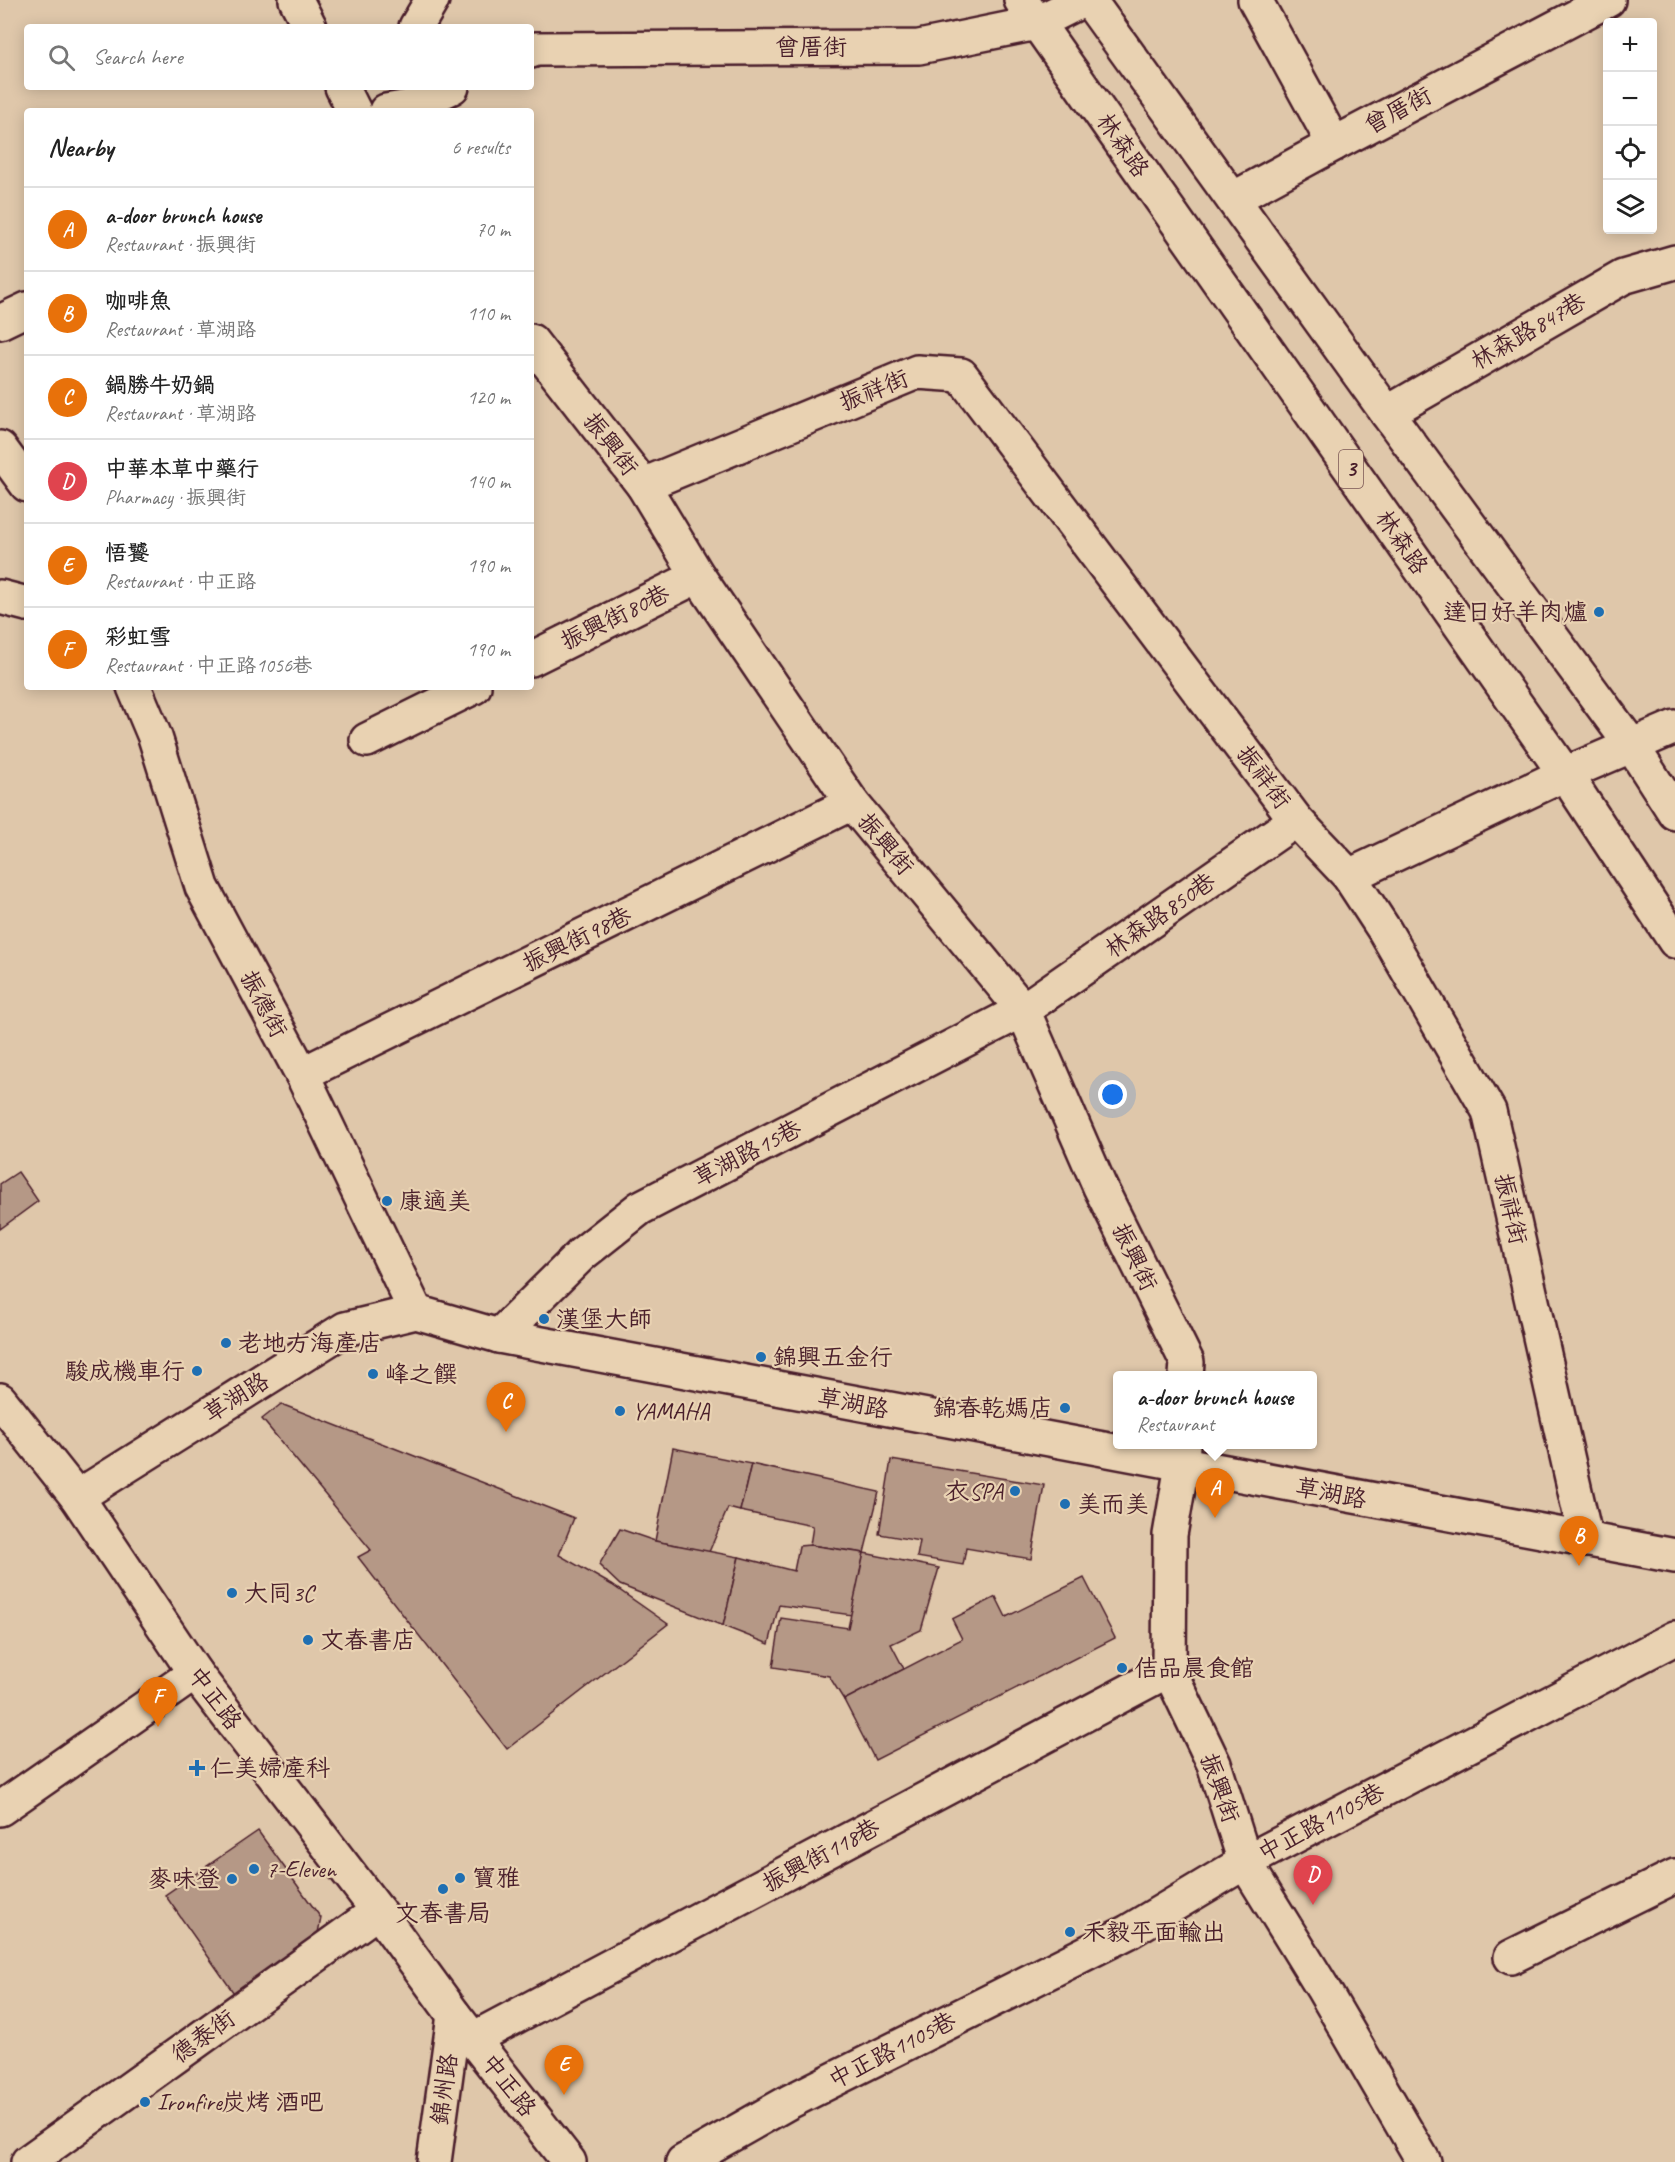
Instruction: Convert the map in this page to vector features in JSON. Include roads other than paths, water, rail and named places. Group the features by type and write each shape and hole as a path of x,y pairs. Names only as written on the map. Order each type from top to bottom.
{"street":[{"path":"296,0 308,24"},
{"path":"418,24 432,0"},
{"name":"曾厝街","path":"534,51 919,46 1029,11 1083,0"},
{"path":"1089,0 1387,413 1632,746 1675,813"},
{"path":"1255,0 1334,144"},
{"name":"曾厝街","path":"1233,199 1608,0"},
{"name":"林森路","path":"1029,11 1565,774 1675,941"},
{"path":"344,90 352,108"},
{"path":"362,108 370,90"},
{"path":"402,108 445,90"},
{"name":"林森路847巷","path":"1387,413 1623,277 1675,262"},
{"path":"0,322 24,310"},
{"name":"振興街","path":"534,345 643,486 698,576 852,803 1023,1010 1100,1187 1187,1362 1186,1371"},
{"name":"振祥街","path":"643,486 917,372 961,375 1296,820 1349,876 1385,931 1489,1111 1586,1540"},
{"path":"0,448 24,481"},
{"name":"振興街80巷","path":"534,658 698,576"},
{"path":"0,597 24,603"},
{"name":"振德街","path":"135,690 155,737 202,887 302,1074 416,1312"},
{"path":"367,740 468,690"},
{"path":"1349,876 1565,774 1675,727"},
{"name":"振興街98巷","path":"302,1074 852,803"},
{"name":"林森路850巷","path":"1023,1010 1296,820"},
{"name":"草湖路15巷","path":"499,1336 582,1254 640,1208 1023,1010"},
{"name":"草湖路","path":"77,1497 345,1329 416,1312 499,1336 1113,1443"},
{"name":"中正路","path":"0,1400 77,1497 195,1673 569,2162"},
{"name":"草湖路","path":"1148,1449 1586,1540 1675,1556"},
{"name":"振興街","path":"1182,1455 1170,1535 1168,1670 1214,1764 1245,1862 1322,1987 1424,2162"},
{"name":"中正路1105巷","path":"683,2162 789,2102 1128,1932 1245,1862 1675,1638"},
{"name":"振興街118巷","path":"464,2027 1168,1670"},
{"path":"0,1809 195,1673"},
{"path":"1511,1957 1675,1876"},
{"name":"德泰街","path":"28,2162 378,1911"},
{"name":"錦州路","path":"434,2162 464,2027"}],"place":[{"name":"達日好羊肉爐","path":"1599,612"},
{"name":"康適美","path":"387,1201"},
{"name":"漢堡大師","path":"544,1319"},
{"name":"老地方海產店","path":"226,1343"},
{"name":"錦興五金行","path":"761,1357"},
{"name":"駿成機車行","path":"197,1371"},
{"name":"峰之饌","path":"373,1374"},
{"name":"錦春乾媽店","path":"1065,1408"},
{"name":"YAMAHA","path":"620,1411"},
{"name":"鍋勝牛奶鍋","path":"506,1432"},
{"name":"衣SPA","path":"1015,1491"},
{"name":"美而美","path":"1065,1504"},
{"name":"a-door brunch house","path":"1215,1518"},
{"name":"咖啡魚","path":"1579,1566"},
{"name":"大同3C","path":"232,1593"},
{"name":"文春書店","path":"308,1640"},
{"name":"佶品晨食館","path":"1122,1668"},
{"name":"彩虹雪","path":"158,1727"},
{"name":"仁美婦產科","path":"197,1768"},
{"name":"7-Eleven","path":"254,1869"},
{"name":"寶雅","path":"460,1878"},
{"name":"麥味登","path":"232,1879"},
{"name":"文春書局","path":"443,1889"},
{"name":"中華本草中藥行","path":"1313,1905"},
{"name":"禾毅平面輸出","path":"1070,1932"},
{"name":"悟饕","path":"564,2095"},
{"name":"Ironfire炭烤 酒吧","path":"145,2102"}]}
